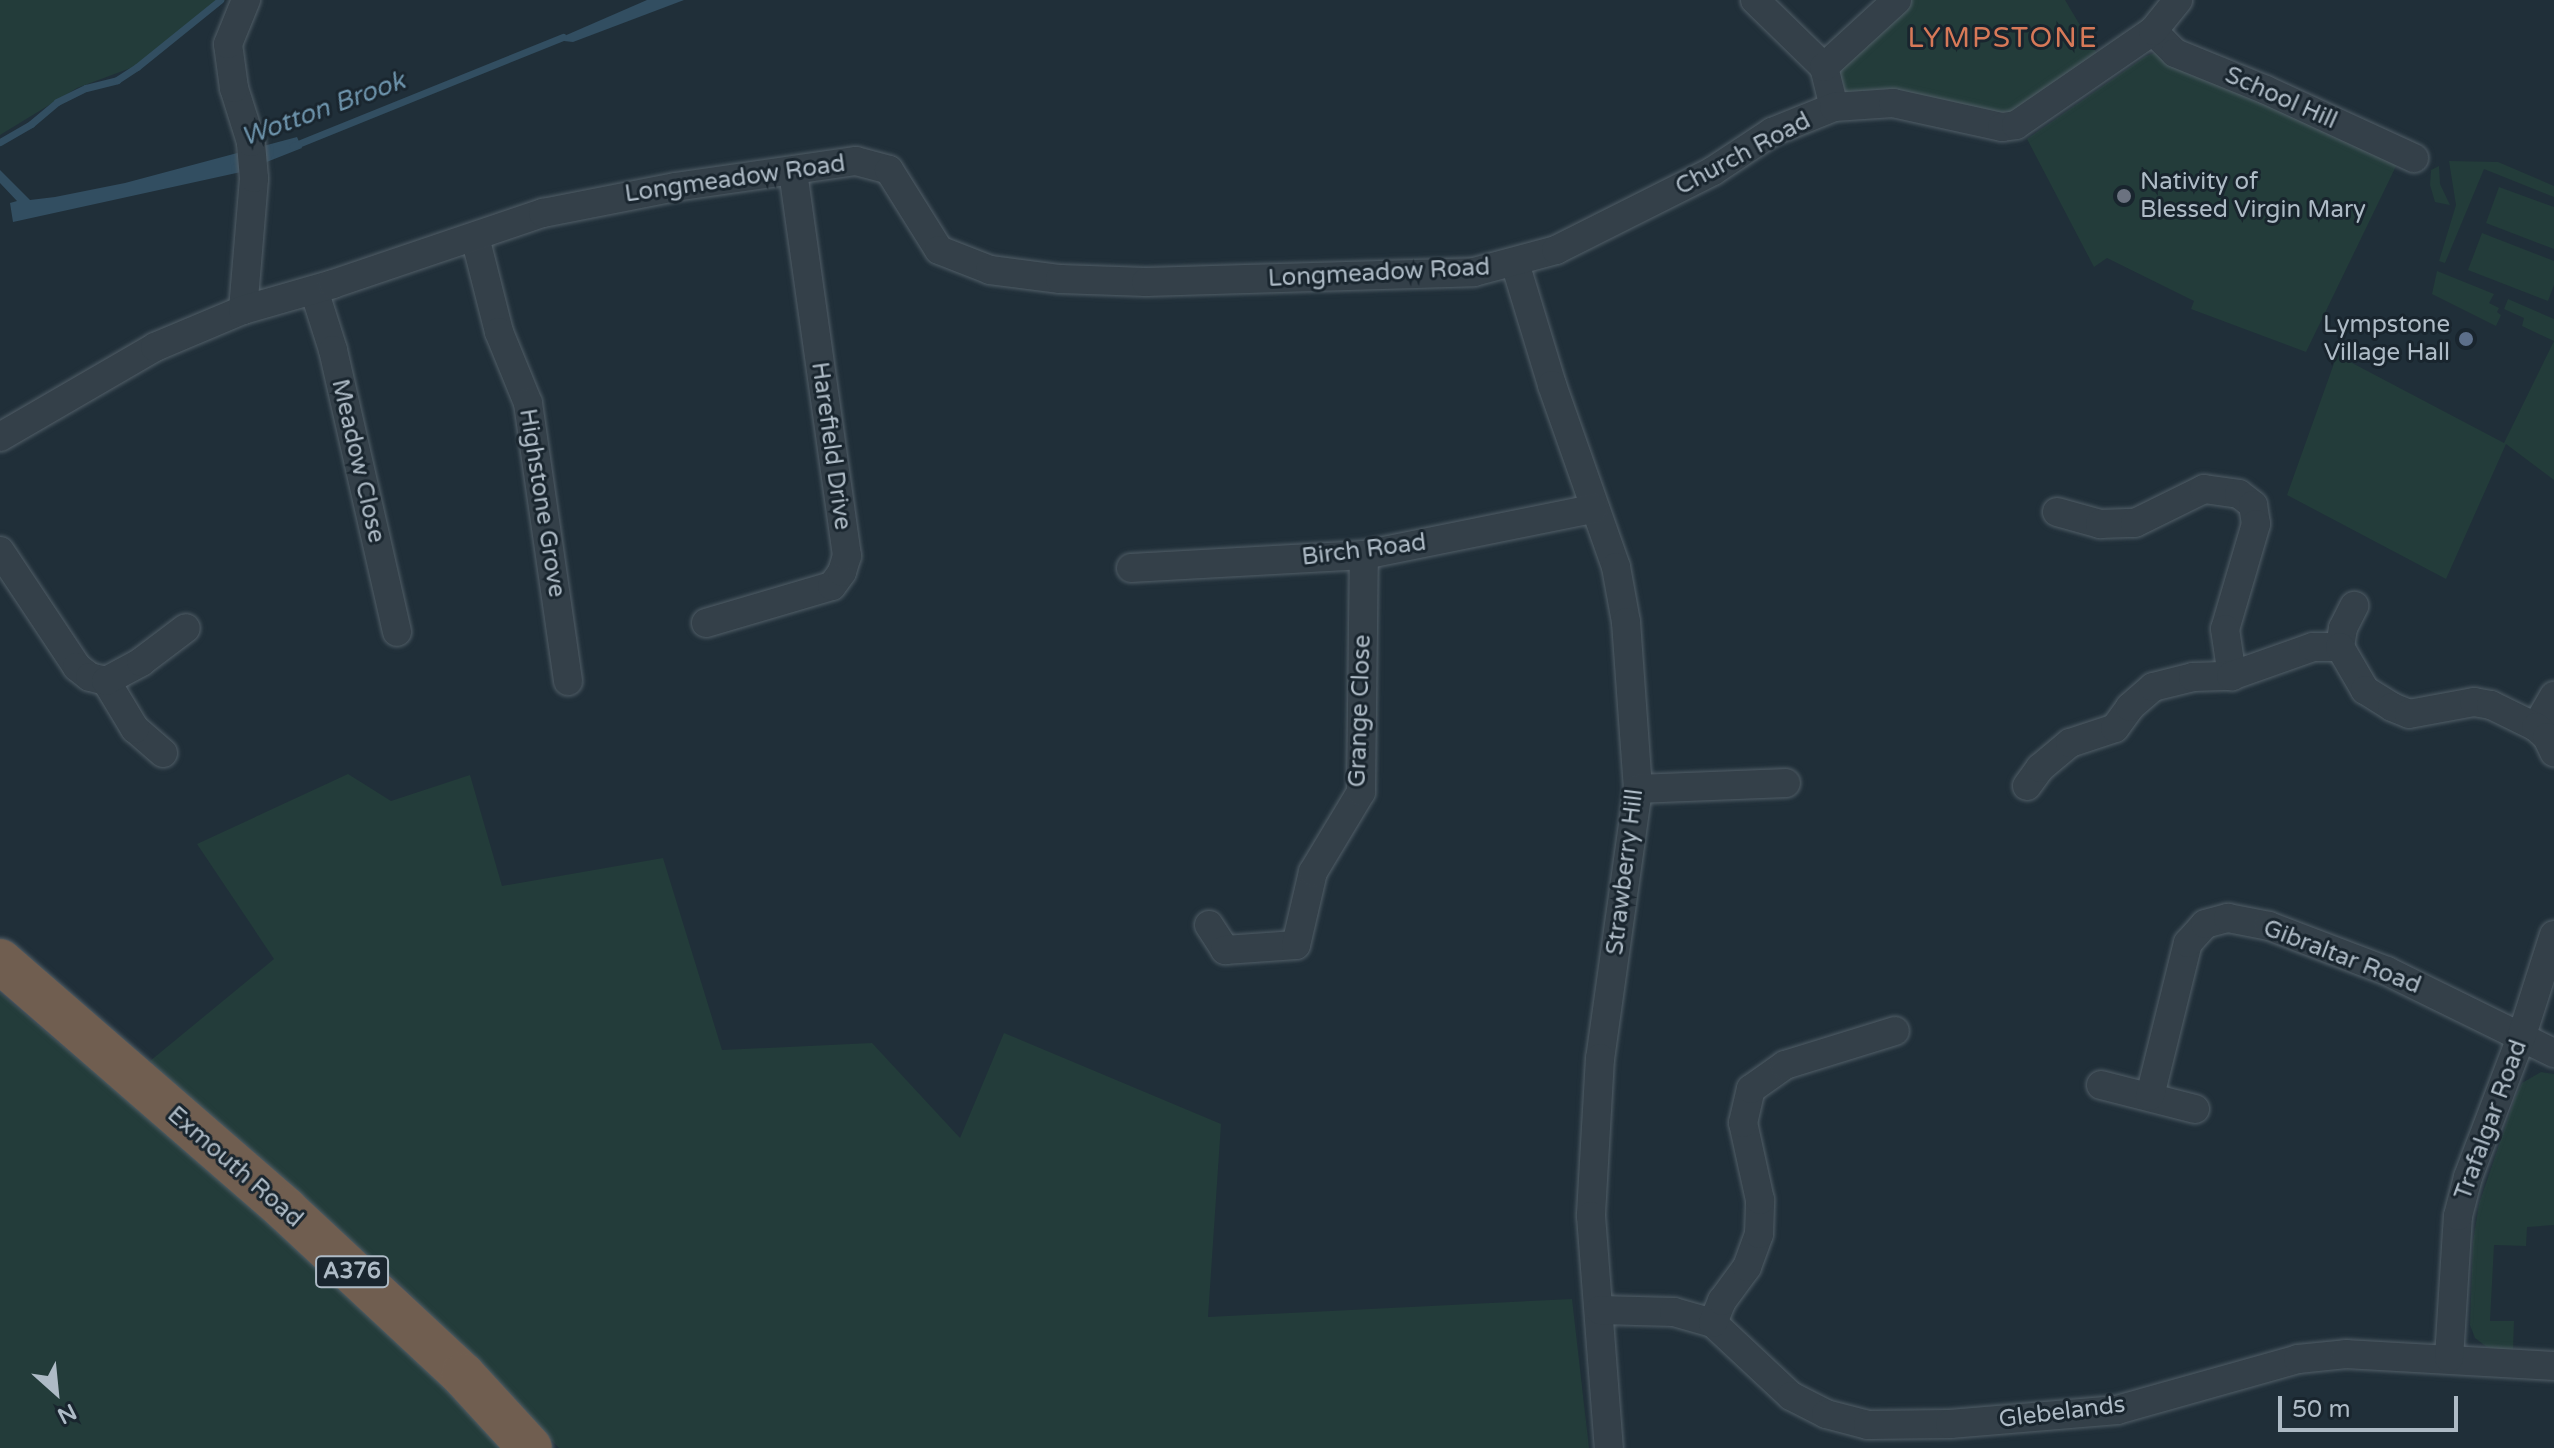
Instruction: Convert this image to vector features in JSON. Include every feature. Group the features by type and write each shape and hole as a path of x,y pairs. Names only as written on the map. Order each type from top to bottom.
{"highway":[{"name":"Exmouth Road","path":"0,961 285,1209 463,1375 530,1448"}],"street":[{"path":"243,310 254,178 251,142 228,61 233,24 246,0"},
{"path":"1755,0 1824,67 1834,107"},
{"path":"1824,67 1897,0"},
{"name":"Church Road","path":"1515,263 1556,250 1713,171 1772,132 1834,107 1893,103 2002,127 2016,125 2153,31 2178,0"},
{"name":"School Hill","path":"2153,31 2175,53 2266,90 2414,158"},
{"name":"Longmeadow Road","path":"0,437 155,347 243,310 314,290 543,213 616,197 856,161 889,170 939,250 990,270 1060,279 1146,282 1474,272 1515,263"},
{"name":"Harefield Drive","path":"706,623 832,586 842,572 847,556 793,171"},
{"name":"Highstone Grove","path":"475,237 499,332 528,403 568,681"},
{"name":"Strawberry Hill","path":"1515,263 1593,509 1616,567 1626,622 1638,789 1595,1108 1591,1216 1609,1448"},
{"name":"Meadow Close","path":"314,290 333,350 398,632"},
{"path":"2057,512 2100,524 2135,523 2204,489 2239,494 2253,505 2256,524 2225,629 2232,676"},
{"name":"Birch Road","path":"1131,568 1364,555 1593,509"},
{"path":"0,551 77,667 90,677 106,681 141,662 186,628"},
{"name":"Grange Close","path":"1209,925 1225,950 1296,945 1313,872 1361,792 1364,555"},
{"path":"2354,606 2343,628 2340,647 2365,690 2409,714 2474,702 2519,716 2547,737 2554,752"},
{"path":"2027,786 2040,768 2070,743 2115,728 2153,687 2193,677 2232,676 2313,647 2340,647"},
{"path":"106,681 135,729 163,753"},
{"path":"2536,727 2554,696"},
{"path":"1638,789 1786,783"},
{"name":"Gibraltar Road","path":"2150,1096 2188,943 2205,924 2228,918 2269,926 2387,971 2554,1053"},
{"name":"Trafalgar Road","path":"2449,1358 2458,1216 2468,1177 2522,1035 2554,935"},
{"path":"1713,1323 1722,1301 1747,1267 1759,1234 1760,1200 1743,1123 1751,1089 1785,1065 1895,1031"},
{"path":"2101,1085 2195,1109"},
{"name":"Glebelands","path":"1600,1310 1674,1312 1713,1323 1791,1396 1826,1414 1868,1425 1950,1424 2117,1410 2298,1359 2346,1354 2554,1366"}],"green space":[{"path":"0,0 217,0 136,66 77,88 0,135"},
{"path":"1908,0 2065,0 2099,57 2012,114 1852,95 1845,91 1839,71"},
{"path":"2163,50 2399,160 2306,352 2191,309 2194,301 2107,258 2094,267 2027,139 2146,56"},
{"path":"2449,161 2498,162 2554,186 2554,197 2484,169 2445,263 2439,261 2456,205"},
{"path":"2439,166 2440,184 2450,205 2435,202 2430,185 2431,170"},
{"path":"2499,187 2554,207 2554,249 2486,223"},
{"path":"2482,233 2554,261 2554,285 2548,301 2468,270"},
{"path":"2437,271 2494,294 2489,303 2499,308 2497,312 2501,315 2496,326 2432,294"},
{"path":"2508,299 2554,319 2554,341 2522,326 2524,318 2504,309"},
{"path":"2554,341 2554,480 2506,444 2446,579 2287,495 2337,355 2504,443"},
{"path":"348,774 391,801 470,775 502,886 663,858 722,1050 872,1043 960,1138 1004,1033 1221,1124 1208,1317 1572,1299 1589,1448 559,1448 403,1287 171,1084 150,1061 274,959 197,844"},
{"path":"0,993 392,1323 507,1448 0,1448"},
{"path":"2541,1072 2554,1074 2554,1225 2527,1227 2526,1246 2494,1245 2490,1321 2514,1321 2513,1350 2501,1350 2487,1347 2475,1338 2470,1325 2473,1242 2479,1204 2515,1098 2522,1083"}],"water":[{"path":"647,0 684,0 573,42 555,40"},
{"path":"297,137 302,148 241,172 13,222 10,203 17,201 0,183 0,170 30,200 55,197 125,183"}],"waterway":[{"path":"0,142 31,124 57,102 86,88 117,80 220,0"},
{"name":"Wotton Brook","path":"293,146 563,37"}],"place":[{"name":"Nativity of Blessed Virgin Mary","path":"2124,196"},
{"name":"Lympstone Village Hall","path":"2466,339"}],"district":[{"name":"LYMPSTONE","path":"2003,38"}]}
